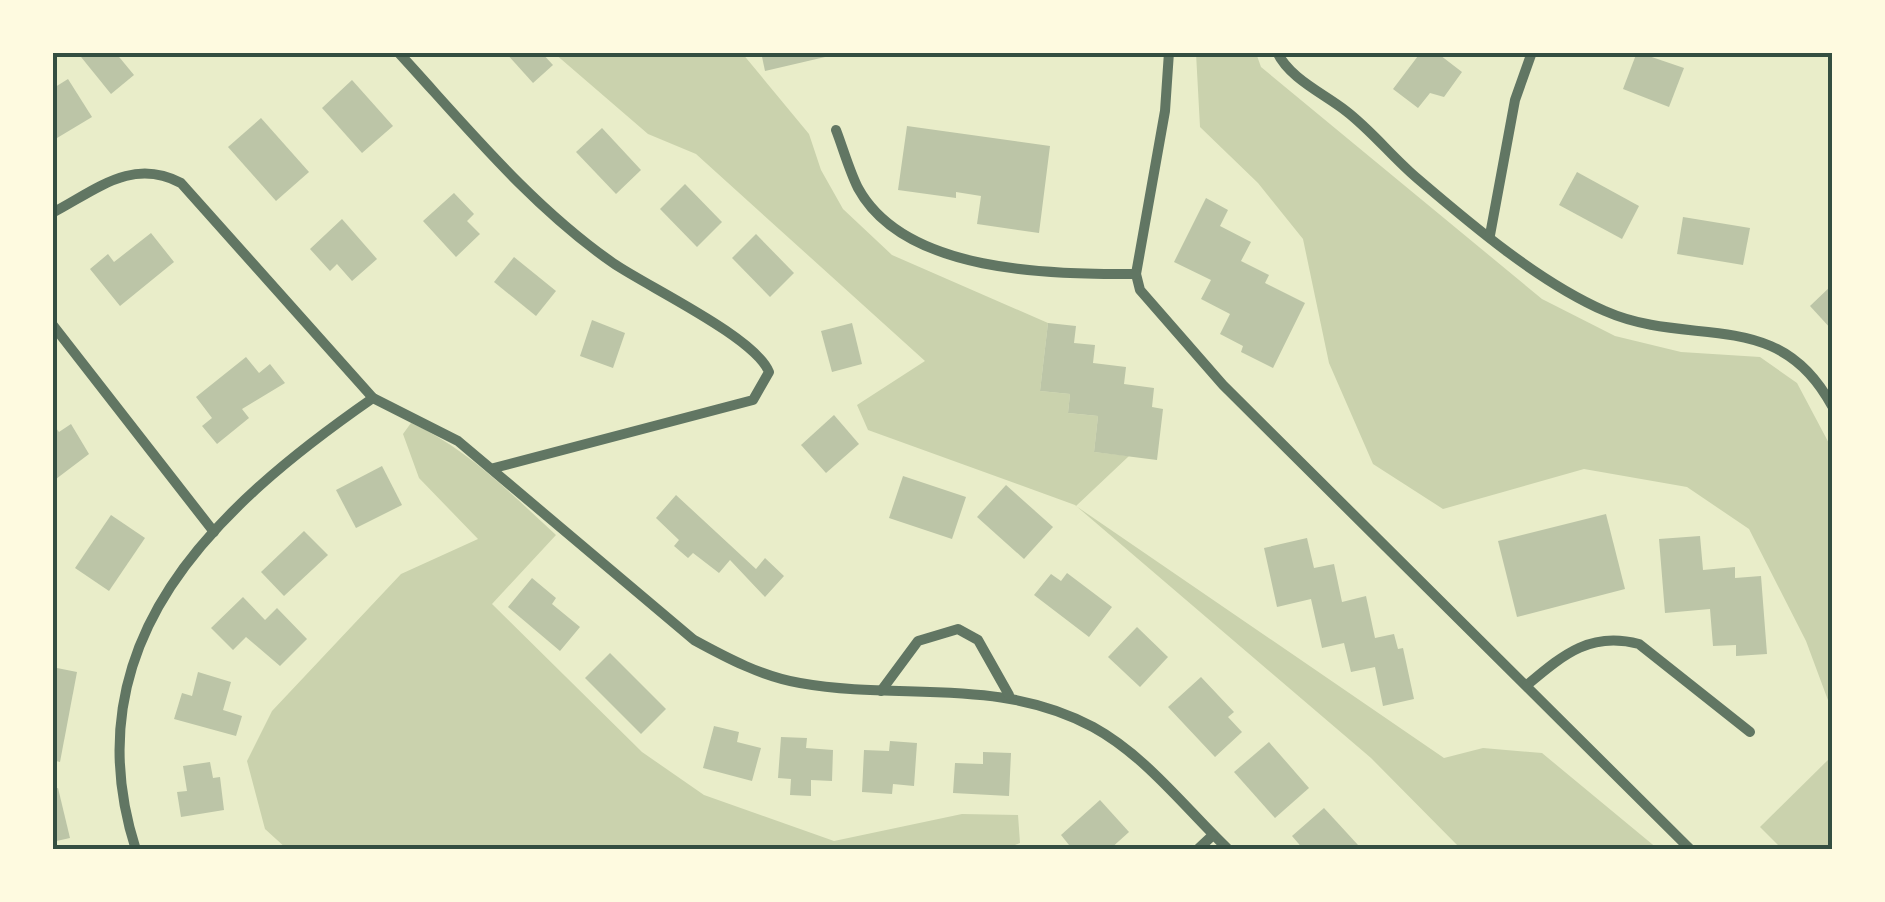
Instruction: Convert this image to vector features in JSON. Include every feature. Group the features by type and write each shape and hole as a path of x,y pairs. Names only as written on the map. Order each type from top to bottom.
{"street":[{"path":"398,52 524,189 564,225 614,264 742,342 769,372 752,400 494,468"},
{"path":"1169,52 1165,111 1136,274 1151,304 1223,385 1692,850"},
{"path":"1276,52 1292,72 1348,112 1418,179 1544,274 1616,315 1642,325 1742,334 1770,343 1797,359 1832,406"},
{"path":"1490,235 1515,100 1532,52"},
{"path":"836,130 859,190 908,238 1030,273 1136,274"},
{"path":"52,212 127,174 148,170 180,183 372,398 436,426 494,468 655,611 694,640 736,662 798,683 881,691 1009,695 1094,728 1139,761 1229,850"},
{"path":"52,324 214,532"},
{"path":"136,850 122,808 118,763 121,704 136,646 153,610 184,564 214,532 303,446 372,398"},
{"path":"881,691 892,670 918,641 958,628 978,640 1009,695"},
{"path":"1526,685 1556,661 1584,646 1598,639 1616,638 1639,644 1750,732"},
{"path":"1197,850 1213,834"}],"green space":[{"path":"554,53 742,53 809,134 821,170 843,209 892,255 1048,323 1040,391 1070,394 1068,413 1098,416 1094,452 1129,456 1076,506 868,430 857,405 925,361 696,154 648,134"},
{"path":"1196,53 1256,53 1261,67 1542,299 1615,336 1681,352 1760,357 1797,383 1832,449 1832,711 1806,641 1749,529 1687,487 1584,469 1443,509 1373,464 1329,363 1303,239 1258,183 1200,127"},
{"path":"411,423 470,459 556,535 492,604 642,752 704,795 834,841 962,814 1018,815 1020,843 1003,850 287,849 265,829 247,761 272,711 401,574 478,539 419,478 403,434"},
{"path":"1077,507 1444,758 1483,748 1542,753 1658,849 1461,849 1371,758"},
{"path":"1832,756 1832,849 1782,849 1760,827"}],"building":[{"path":"77,52 115,52 134,75 111,94"},
{"path":"505,52 541,52 553,65 533,83"},
{"path":"761,52 838,52 838,54 765,71"},
{"path":"1421,52 1436,52 1462,72 1444,97 1430,93 1418,108 1393,89"},
{"path":"1637,52 1684,68 1669,107 1623,89"},
{"path":"68,79 92,117 52,141 52,89"},
{"path":"352,80 393,126 362,153 322,108"},
{"path":"261,118 309,172 276,201 228,147"},
{"path":"907,126 1050,146 1039,233 977,224 981,196 956,192 956,198 898,190"},
{"path":"602,128 641,170 616,194 576,152"},
{"path":"1577,172 1639,206 1622,239 1559,205"},
{"path":"685,184 722,222 697,247 660,209"},
{"path":"454,193 474,214 467,221 480,234 456,257 423,221"},
{"path":"1206,198 1228,210 1220,226 1251,242 1241,261 1269,275 1265,283 1305,303 1273,368 1241,352 1243,346 1220,334 1230,314 1201,299 1211,280 1174,262"},
{"path":"1683,217 1750,228 1743,265 1677,254"},
{"path":"342,219 377,259 352,281 337,264 330,271 310,249"},
{"path":"151,233 174,262 120,306 90,269 108,254 114,262"},
{"path":"756,234 794,273 770,297 732,258"},
{"path":"514,257 556,291 536,316 494,282"},
{"path":"1832,285 1832,330 1810,306"},
{"path":"592,320 625,333 613,368 580,356"},
{"path":"852,323 862,364 832,372 821,331"},
{"path":"1048,323 1076,326 1074,343 1095,345 1093,363 1126,367 1124,384 1154,388 1152,407 1163,409 1157,460 1094,452 1098,416 1068,413 1070,394 1040,391"},
{"path":"246,357 259,373 270,364 285,383 242,409 249,418 217,444 202,426 212,418 196,397"},
{"path":"834,415 859,444 826,473 801,445"},
{"path":"52,423 59,432 71,424 89,454 56,479"},
{"path":"382,466 402,505 356,528 336,490"},
{"path":"903,476 966,497 952,539 889,518"},
{"path":"1006,485 1053,527 1024,559 977,517"},
{"path":"676,495 756,569 765,558 784,576 765,597 730,560 719,573 693,553 688,558 674,546 679,540 656,518"},
{"path":"1606,514 1625,589 1517,617 1498,541"},
{"path":"111,515 145,538 109,591 75,568"},
{"path":"304,531 328,555 284,596 261,572"},
{"path":"1700,536 1703,570 1735,567 1735,578 1761,576 1767,654 1736,656 1736,645 1713,646 1710,609 1665,613 1659,539"},
{"path":"1307,538 1314,568 1334,564 1342,602 1366,596 1375,638 1394,634 1398,649 1403,648 1414,699 1383,706 1375,667 1351,672 1344,643 1322,648 1311,599 1277,607 1264,548"},
{"path":"1067,573 1112,607 1089,637 1034,595 1051,574 1061,581"},
{"path":"532,578 556,598 552,604 580,627 560,651 508,607"},
{"path":"243,597 265,620 277,608 307,639 280,666 246,637 233,650 211,628"},
{"path":"1137,627 1168,657 1140,687 1108,657"},
{"path":"610,653 666,709 641,734 585,678"},
{"path":"52,667 77,672 60,762 52,760"},
{"path":"198,672 231,682 223,710 242,716 236,736 174,719 182,693 192,696"},
{"path":"1201,677 1234,712 1228,717 1242,732 1215,757 1168,707"},
{"path":"714,726 739,732 737,742 761,748 752,781 703,768"},
{"path":"781,737 807,738 806,748 833,750 832,781 811,780 811,796 790,795 791,779 778,778"},
{"path":"890,741 917,743 914,786 893,784 892,794 862,792 864,750 889,751"},
{"path":"1269,742 1309,788 1275,818 1234,772"},
{"path":"983,752 1011,753 1009,796 953,793 955,763 983,764"},
{"path":"210,762 213,778 220,777 224,810 181,817 177,792 187,791 183,766"},
{"path":"58,788 70,838 52,842 52,789"},
{"path":"1100,800 1129,832 1109,850 1073,850 1061,835"},
{"path":"1324,808 1358,845 1353,850 1304,850 1292,836"}]}
